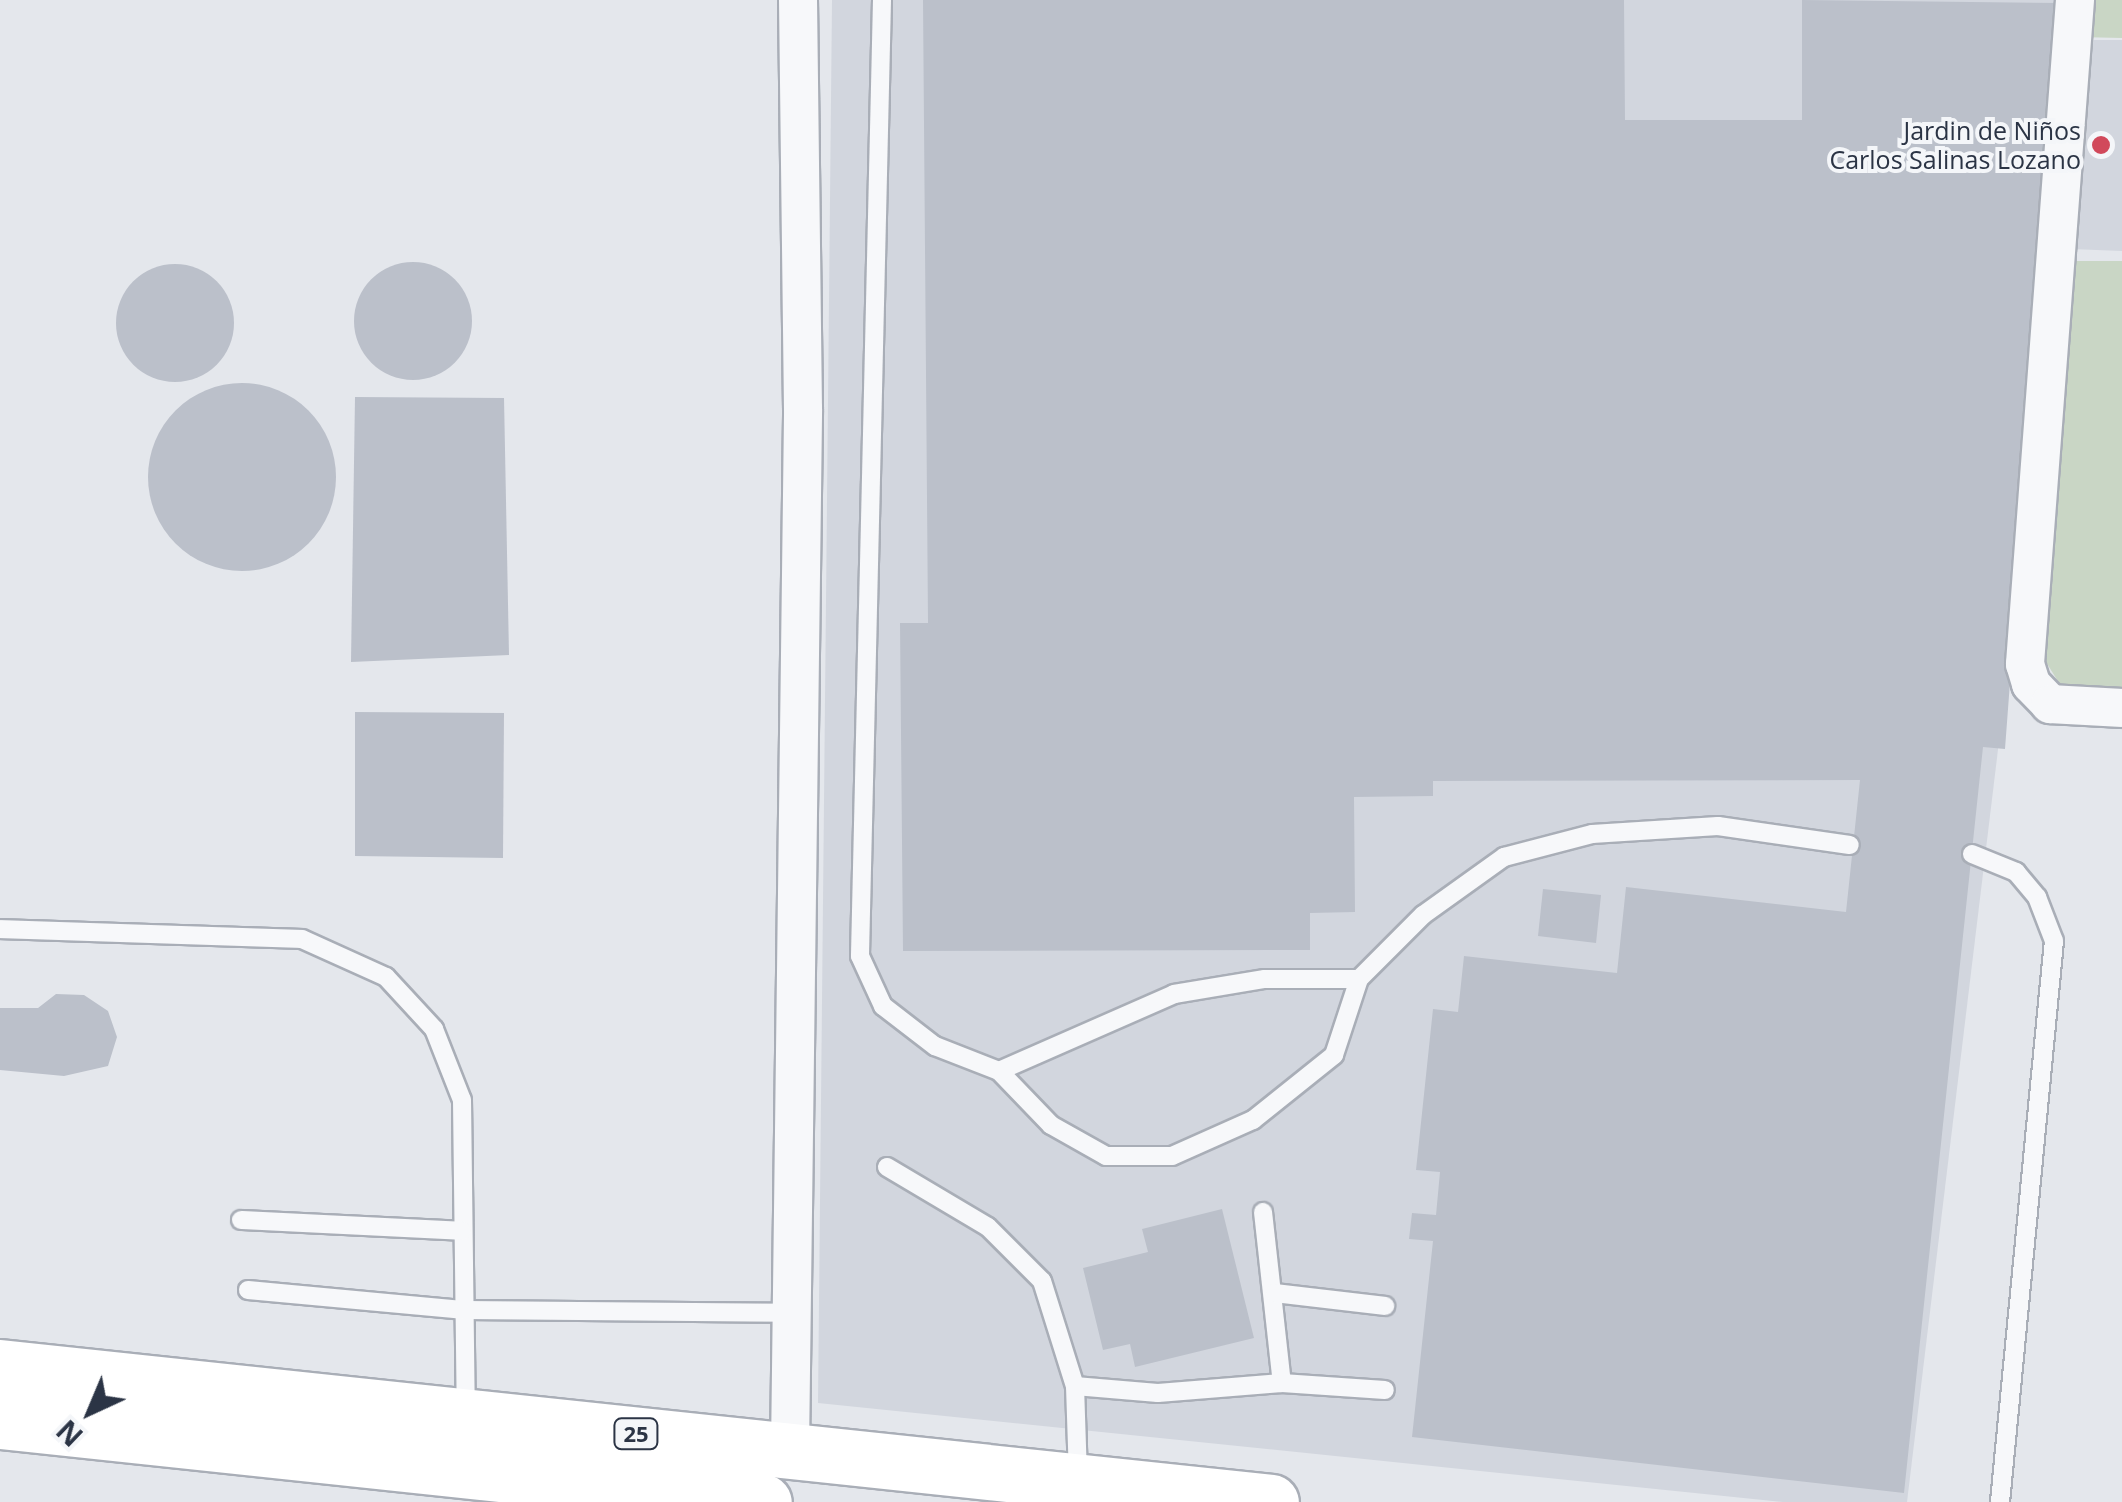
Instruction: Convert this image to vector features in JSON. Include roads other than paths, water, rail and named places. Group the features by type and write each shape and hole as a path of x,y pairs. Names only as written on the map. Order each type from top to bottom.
{"main road":[{"name":"25","path":"0,1367 790,1450 1078,1491 1272,1502"},
{"name":"25","path":"0,1421 764,1502"}],"street":[{"path":"790,1450 802,429 798,0"},
{"path":"2074,0 2025,664 2043,700 2076,710 2122,708"}],"lane":[{"path":"882,0 860,956 883,1006 935,1046 999,1071 1051,1125 1106,1156 1172,1156 1253,1120 1334,1054 1359,979 1423,915 1504,857 1592,834 1718,826 1850,845"},
{"path":"1972,854 2016,872 2037,897 2054,941 2000,1502"},
{"path":"0,930 302,940 386,977 434,1029 462,1100 468,1182 462,1231 466,1417"},
{"path":"999,1071 1174,994 1265,978 1359,979"},
{"path":"886,1167 988,1227 1028,1262 1052,1304 1075,1386 1078,1491"},
{"path":"1263,1212 1282,1383"},
{"path":"241,1220 462,1231"},
{"path":"248,1290 466,1310 794,1313"},
{"path":"1275,1293 1385,1306"},
{"path":"1075,1386 1197,1393 1282,1383 1385,1390"}],"place":[{"name":"Jardin de Niños Carlos Salinas Lozano","path":"2101,145"}]}
